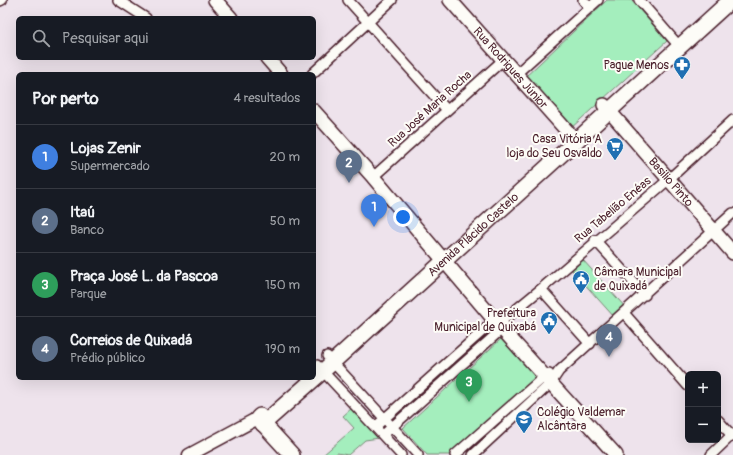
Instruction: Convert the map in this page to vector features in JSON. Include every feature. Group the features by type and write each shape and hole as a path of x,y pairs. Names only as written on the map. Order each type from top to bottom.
{"main road":[{"path":"215,0 229,16"},
{"name":"Rua Rodrigues Júnior","path":"450,0 574,138"},
{"name":"Avenida Plácido Castelo","path":"323,364 574,138 677,43 718,0"},
{"name":"Avenida Plácido Castelo","path":"677,43 731,0"},
{"path":"268,60 279,72"},
{"name":"Basilio Pinto","path":"606,108 713,232 733,253"},
{"path":"316,113 373,177 441,258 502,322 548,379 616,455"},
{"name":"Avenida Plácido Castelo","path":"260,421 300,380"},
{"name":"Avenida Plácido Castelo","path":"260,421 305,380"},
{"path":"260,421 292,455"}],"street":[{"path":"348,0 447,110"},
{"path":"314,72 392,0"},
{"path":"583,0 590,8"},
{"path":"516,74 598,0"},
{"path":"638,0 677,43"},
{"path":"123,1 143,16"},
{"name":"Rua José Maria Rocha","path":"373,177 504,60"},
{"name":"Rua Tabelião Enéas","path":"502,322 542,289 596,240 668,180 733,120"},
{"path":"455,455 559,371 645,295 733,213"},
{"path":"596,240 645,295"},
{"path":"542,289 590,344"},
{"path":"624,314 685,383"},
{"path":"375,426 502,322"},
{"path":"383,435 502,322"},
{"path":"323,364 384,418 418,455"},
{"path":"323,364 401,455"},
{"path":"473,455 548,379"},
{"name":"Avenida Plácido Castelo","path":"189,455 206,452 260,421"},
{"path":"711,455 733,435 721,423"}],"green space":[{"path":"607,0 631,0 667,41 570,129 524,78"},
{"path":"583,260 626,308 615,318 572,270"},
{"path":"501,339 536,377 450,455 427,455 403,428"},
{"path":"352,408 379,438 365,440 348,455 337,453 335,455 323,455 354,428 343,416"}],"place":[{"name":"Pague Menos","path":"682,80"},
{"name":"Casa Vitória A loja do Seu Osvaldo","path":"615,161"},
{"name":"Itaú","path":"349,183"},
{"name":"Lojas Zenir","path":"374,227"},
{"name":"Câmara Municipal de Quixadá","path":"581,294"},
{"name":"Prefeitura Municipal de Quixabá","path":"549,335"},
{"name":"Correios de Quixadá","path":"609,357"},
{"name":"Praça José L. da Pascoa","path":"469,402"},
{"name":"Colégio Valdemar Alcântara","path":"524,434"}]}
